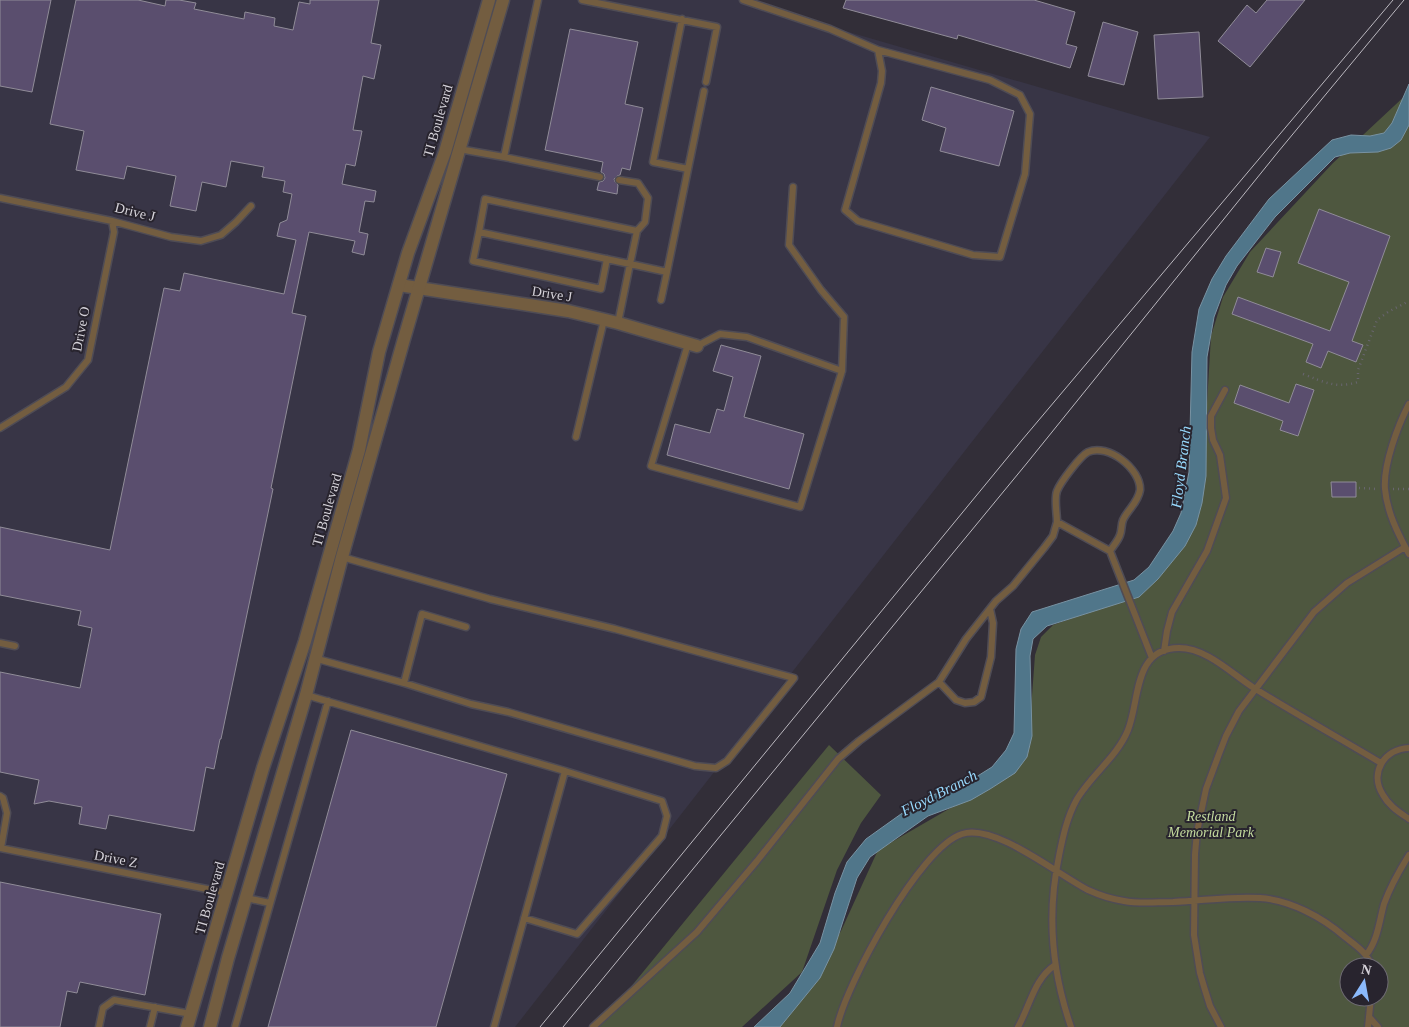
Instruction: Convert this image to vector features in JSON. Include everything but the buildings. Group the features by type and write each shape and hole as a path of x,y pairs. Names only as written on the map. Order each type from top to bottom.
{"street":[{"name":"TI Boulevard","path":"187,1027 267,754 305,641 360,450 379,352 414,235 445,152 488,0"},
{"name":"TI Boulevard","path":"210,1027 228,958 306,695 314,658 342,557 503,0"},
{"name":"Drive J","path":"399,285 568,311 618,323 692,345"},
{"path":"227,893 246,898"}],"lane":[{"path":"504,157 538,0"},
{"path":"582,0 717,27 706,82"},
{"path":"743,0 830,29 878,50 990,80 1020,95 1030,114 1025,174 1000,257 973,255 858,221 845,210 881,83 882,71 878,50"},
{"path":"682,19 653,162 688,169"},
{"path":"661,300 704,91"},
{"path":"460,149 600,177"},
{"path":"618,323 637,231 645,222 648,198 638,183 619,180"},
{"path":"793,187 789,245 821,290 844,317 842,371 800,507 651,466 692,345 720,334 747,337 842,371"},
{"name":"Drive J","path":"0,198 112,221 171,237 201,241 221,235 252,206"},
{"path":"607,259 601,289 473,261 485,199 637,231"},
{"name":"Drive O","path":"0,428 66,387 88,360 114,232 112,221"},
{"path":"479,232 668,272"},
{"path":"576,438 604,320"},
{"path":"1164,651 1172,612 1207,551 1226,498 1220,455 1213,440 1211,416 1225,390"},
{"path":"1409,404 1392,446 1385,484 1390,514 1409,554"},
{"path":"593,1027 697,932 757,861 822,776 838,759 859,741 939,682 966,639 990,609 1013,586 1053,536 1057,522 1057,492 1079,459 1089,452 1101,451 1111,453 1128,465 1136,474 1140,488 1138,500 1123,520 1120,536 1110,551"},
{"path":"1057,522 1110,551 1152,658"},
{"path":"1221,1027 1210,1006 1200,973 1194,935 1193,901 1197,832 1206,789 1226,736 1239,710 1314,612 1347,583 1405,547"},
{"path":"314,658 695,766 716,768 727,762 794,678 614,629 490,599 342,557"},
{"path":"939,682 956,700 965,703 974,702 981,697 990,657 994,623 990,609"},
{"path":"404,683 422,614 466,627"},
{"path":"0,644 15,646"},
{"path":"1071,1027 1055,965 1052,927 1052,902 1063,836 1077,799 1115,754 1123,741 1129,727 1139,682 1152,658 1164,651 1178,648 1200,653 1381,763"},
{"path":"306,695 662,801 667,816 662,836 577,934 524,918"},
{"path":"235,1027 328,701"},
{"path":"1409,748 1399,750 1385,757 1381,763 1377,779 1381,793 1391,806 1409,819"},
{"path":"494,1027 565,771"},
{"path":"0,796 3,798 8,813 0,848"},
{"path":"837,1027 850,988 902,895 937,852 952,839 966,832 984,835 1017,847 1089,890 1124,901 1144,903 1242,897 1279,901 1321,920 1339,932 1366,955 1372,948 1388,894 1409,855"},
{"name":"Drive Z","path":"0,848 227,893"},
{"path":"246,898 270,903"},
{"path":"1018,1027 1040,980 1046,971 1055,965"},
{"path":"99,1027 103,1008 114,1000 191,1014"},
{"path":"150,1027 154,1007"},
{"path":"1368,1027 1371,1007"},
{"path":"1370,1018 1378,1027"}],"path":[{"path":"1303,374 1336,385 1345,386 1358,382 1358,370 1378,320 1388,312 1409,301"},
{"path":"1359,488 1376,489"}],"shaded area":[{"path":"0,0 739,0 1210,137 515,1027 0,1027"}],"green space":[{"name":"Restland Memorial Park","path":"1409,92 1409,1027 775,1027 804,993 841,931 878,850 1004,777 1028,750 1035,655 1041,637 1053,625 1144,592 1202,488 1211,336 1223,297 1250,252 1333,163"},
{"path":"829,745 881,795 861,823 837,870 802,972 742,1027 598,1027"}],"water":[{"name":"Floyd Branch","path":"1409,84 1409,125 1401,140 1391,148 1378,152 1350,153 1335,157 1275,217 1237,266 1226,285 1214,317 1207,357 1206,476 1202,503 1196,525 1185,546 1158,579 1139,597 1047,626 1033,639 1030,656 1032,736 1027,757 1015,773 990,789 971,800 928,816 870,857 857,878 834,949 820,978 780,1027 754,1027 790,993 820,943 835,893 847,862 866,839 922,799 968,782 992,767 1006,750 1014,733 1016,649 1021,629 1032,612 1134,580 1149,567 1173,531 1181,513 1189,472 1192,352 1199,309 1212,279 1226,256 1269,199 1332,140 1351,135 1370,136 1384,133 1392,123"}],"tram line":[{"path":"540,1027 1022,440 1393,0"},
{"path":"563,1027 1027,463 1278,152 1404,0"}]}
